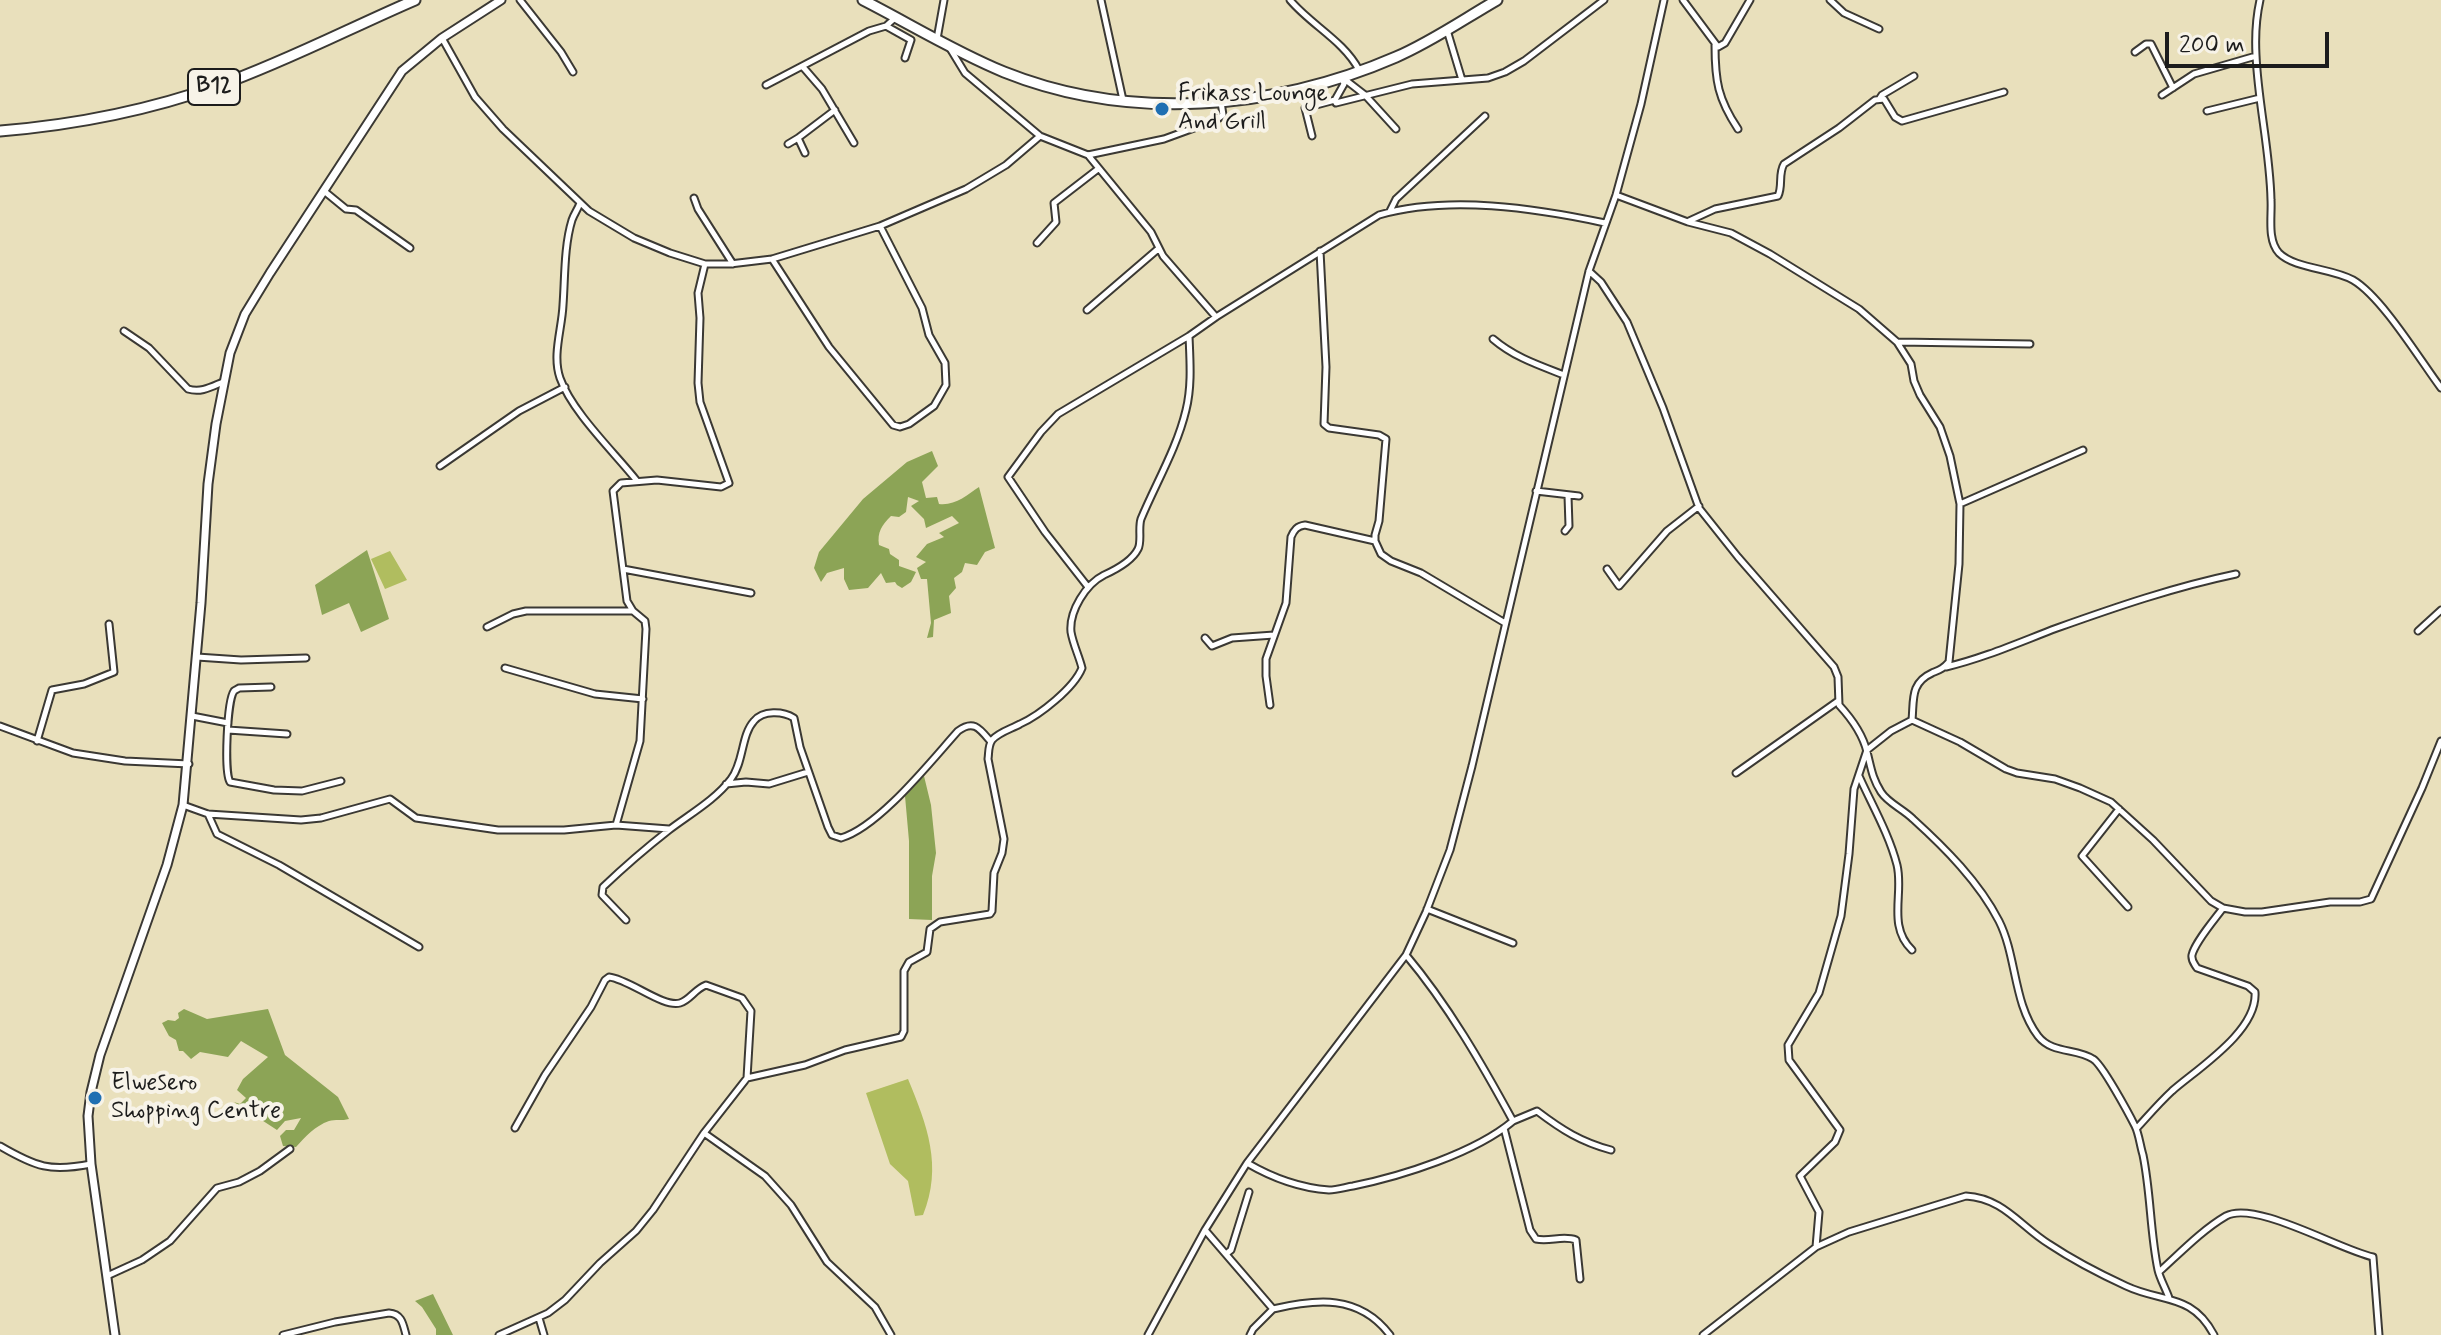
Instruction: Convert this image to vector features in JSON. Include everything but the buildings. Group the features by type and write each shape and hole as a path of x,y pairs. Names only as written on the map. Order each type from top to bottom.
{"highway":[{"name":"B12","path":"0,131 73,122 190,95 255,71 415,0"},
{"path":"869,1 948,45 1006,72 1041,84 1123,101 1196,104 1281,93 1360,71 1397,57 1497,0"}],"street":[{"path":"115,1335 91,1164 88,1116 100,1055 157,896 183,805 189,764 208,484 230,353 245,314 402,71 442,38 501,0"},
{"path":"520,0 573,72"},
{"path":"937,39 944,0"},
{"path":"1101,0 1123,101"},
{"path":"1290,0 1351,55 1360,71"},
{"path":"1312,136 1305,108 1412,84 1488,78 1505,72 1604,0"},
{"path":"1148,1335 1205,1230 1247,1163 1406,955 1450,850 1589,271 1616,195 1641,104 1664,0"},
{"path":"1683,0 1715,45 1719,96 1738,129"},
{"path":"1715,45 1718,47 1725,43 1750,0"},
{"path":"1830,0 1844,13 1879,29"},
{"path":"2260,0 2256,56 2271,189 2272,236 2278,251 2286,258 2342,275 2365,289 2441,388"},
{"path":"766,85 869,31 886,26 896,17"},
{"path":"886,26 911,40 905,58"},
{"path":"1446,29 1462,80"},
{"path":"442,38 475,97 503,129 580,203 634,238 705,264 772,259 880,226 966,189 1006,165 1040,136"},
{"path":"2135,52 2151,44 2173,88"},
{"path":"948,45 965,73 1040,136 1088,155 1151,232 1158,249 1216,317"},
{"path":"2162,95 2194,74 2256,56"},
{"path":"803,67 822,89 854,143"},
{"path":"1688,222 1715,209 1778,196 1780,170 1789,159 1914,76"},
{"path":"1342,77 1365,95 1396,129"},
{"path":"1335,100 1344,84 1342,77"},
{"path":"1880,98 1902,121 2004,92"},
{"path":"2207,111 2261,98"},
{"path":"1088,155 1164,139 1216,120 1223,115 1221,102"},
{"path":"788,144 835,110"},
{"path":"1390,212 1396,199 1485,116"},
{"path":"798,138 805,153"},
{"path":"1037,243 1056,222 1054,203 1098,169"},
{"path":"324,191 346,209 356,210 410,248"},
{"path":"1616,195 1688,222 1731,233 1859,309 1897,342 1911,364 1920,395 1940,427 1960,504 1959,564 1949,662 1945,668"},
{"path":"694,198 733,264"},
{"path":"580,203 572,220 566,259 557,348 558,368 565,387 582,414 637,482"},
{"path":"1088,587 1045,532 1008,477 1058,414 1189,336 1379,215 1432,205 1517,208 1605,223"},
{"path":"772,259 829,347 893,425 900,427 934,406 946,385 945,363 929,335 922,308 880,226"},
{"path":"1087,310 1158,249"},
{"path":"1320,251 1326,367 1324,424 1329,428 1379,435 1386,439 1375,541 1381,554 1421,573 1505,623"},
{"path":"616,825 640,741 646,629 645,621 627,601 613,491 621,483 657,480 721,487 729,483 700,402 698,293 705,264"},
{"path":"1589,271 1601,282 1627,322 1699,506 1723,539 1834,667 1838,677 1838,701 1860,734 1867,750 1869,767 1883,795 1912,817 1954,860 1983,896 1997,918 2011,951 2019,992 2038,1035 2048,1045 2093,1058 2102,1067 2137,1128 2149,1182 2158,1272 2169,1298"},
{"path":"124,331 149,348 188,389 195,392 223,382"},
{"path":"747,1078 901,1037 904,1031 904,971 909,962 927,952 930,929 940,922 986,916 992,911 994,873 1004,839 988,759 991,742 1001,733 1037,714 1073,683 1080,673 1081,662 1071,631 1072,617 1088,587 1095,580 1118,569 1138,550 1141,519 1181,430 1187,407 1191,371 1189,336"},
{"path":"1493,339 1517,356 1564,375"},
{"path":"1897,342 2030,344"},
{"path":"440,466 519,411 565,387"},
{"path":"1960,504 2083,450"},
{"path":"1536,491 1579,496"},
{"path":"1565,531 1569,526 1568,496"},
{"path":"1607,569 1619,586 1667,531 1699,506"},
{"path":"1270,705 1266,659 1286,603 1291,537 1299,526 1305,525 1375,541"},
{"path":"623,569 751,593"},
{"path":"1912,720 1915,686 1919,680 1945,668 2089,616 2176,588 2236,574"},
{"path":"2418,631 2441,610"},
{"path":"487,627 526,611 633,611"},
{"path":"37,741 52,690 84,684 114,672 109,624"},
{"path":"1205,638 1212,646 1232,638 1275,635"},
{"path":"197,657 250,660 306,658"},
{"path":"505,668 595,694 643,699"},
{"path":"271,687 236,689 232,695 228,726 227,776 230,782 274,790 302,791 341,781"},
{"path":"1736,773 1838,701"},
{"path":"626,920 602,895 603,887 732,778 743,756 746,737 754,720 764,714 787,714 794,718 808,772 832,835 841,838 866,824 892,802 965,726 978,727 991,742"},
{"path":"192,716 228,726 287,734"},
{"path":"1816,1247 1819,1212 1800,1176 1835,1142 1840,1130 1789,1060 1788,1045 1819,993 1841,916 1854,789 1867,750 1891,731 1912,720"},
{"path":"1912,720 1960,742 2006,769 2055,779 2111,802 2153,840 2203,894 2232,911 2262,912 2371,899 2441,741"},
{"path":"0,726 73,753 125,761 189,764"},
{"path":"725,784 769,784 808,772"},
{"path":"1859,775 1898,868 1897,917 1900,930 1912,950"},
{"path":"183,805 208,814 301,820 321,818 390,799 416,818 498,830 564,830 616,825 670,829"},
{"path":"2119,809 2082,856 2128,907"},
{"path":"208,814 217,834 279,865 419,947"},
{"path":"2137,1128 2171,1092 2231,1042 2255,999 2255,992 2248,986 2197,968 2193,962 2192,956 2198,945 2223,908"},
{"path":"1427,909 1513,943"},
{"path":"1406,955 1447,1013 1513,1121"},
{"path":"499,1335 539,1318 565,1300 636,1231 653,1210 704,1133 747,1078 751,1011 742,998 711,985 700,987 682,1002 668,1004 641,988 609,977 545,1075 515,1128"},
{"path":"1247,1163 1283,1180 1331,1190 1411,1172 1537,1111 1566,1132 1587,1143 1611,1150"},
{"path":"1504,1128 1530,1230 1536,1239 1544,1241 1576,1240 1580,1279"},
{"path":"704,1133 765,1176 791,1205 827,1262 875,1307 891,1335"},
{"path":"0,1146 41,1166 64,1169 91,1164"},
{"path":"107,1276 142,1260 170,1241 217,1188 239,1182 260,1171 290,1149"},
{"path":"1226,1254 1231,1250 1249,1192"},
{"path":"1703,1335 1816,1247 1849,1232 1966,1196 1995,1202 2048,1244 2128,1287 2184,1303 2197,1311 2214,1335"},
{"path":"2158,1272 2227,1216 2241,1213 2285,1222 2321,1239 2373,1257 2379,1335"},
{"path":"1205,1230 1273,1309"},
{"path":"1250,1335 1273,1309 1324,1300 1352,1306 1378,1322 1390,1335"},
{"path":"283,1335 335,1322 394,1313 402,1320 406,1335"},
{"path":"539,1318 544,1335"}],"green space":[{"path":"932,451 938,466 922,482 926,498 937,497 939,504 950,503 979,487 995,548 985,552 977,565 965,563 962,572 954,578 956,588 949,596 951,613 934,620 933,637 927,638 931,623 927,579 921,579 917,568 926,562 916,557 927,544 944,537 939,533 959,523 952,516 926,528 924,519 911,506 919,501 908,497 906,512 899,517 891,516 883,526 879,545 889,549 890,554 899,560 899,566 916,572 911,582 902,588 895,582 886,583 881,573 868,588 849,590 844,579 844,568 827,573 821,582 814,568 819,552 863,499 907,462"},
{"path":"367,550 389,619 361,632 349,603 322,615 315,585"},
{"path":"390,551 407,580 385,589 371,559"},
{"path":"924,776 931,805 936,853 932,876 932,920 909,919 909,841 905,796"},
{"path":"184,1009 207,1019 268,1009 285,1055 338,1097 349,1119 331,1120 311,1132 296,1147 283,1146 280,1136 286,1130 294,1130 301,1118 285,1121 277,1130 234,1102 240,1104 246,1098 237,1090 243,1079 268,1057 241,1041 228,1057 200,1052 191,1059 179,1051 176,1040 169,1036 162,1023 175,1021"},
{"path":"908,1079 926,1129 932,1163 929,1197 923,1215 915,1216 908,1181 890,1164 866,1093"},
{"path":"433,1294 453,1335 436,1335 436,1329 415,1301"}],"place":[{"name":"Frikass Lounge And Grill","path":"1162,109"},
{"name":"Elwesero Shopping Centre","path":"95,1098"}]}
